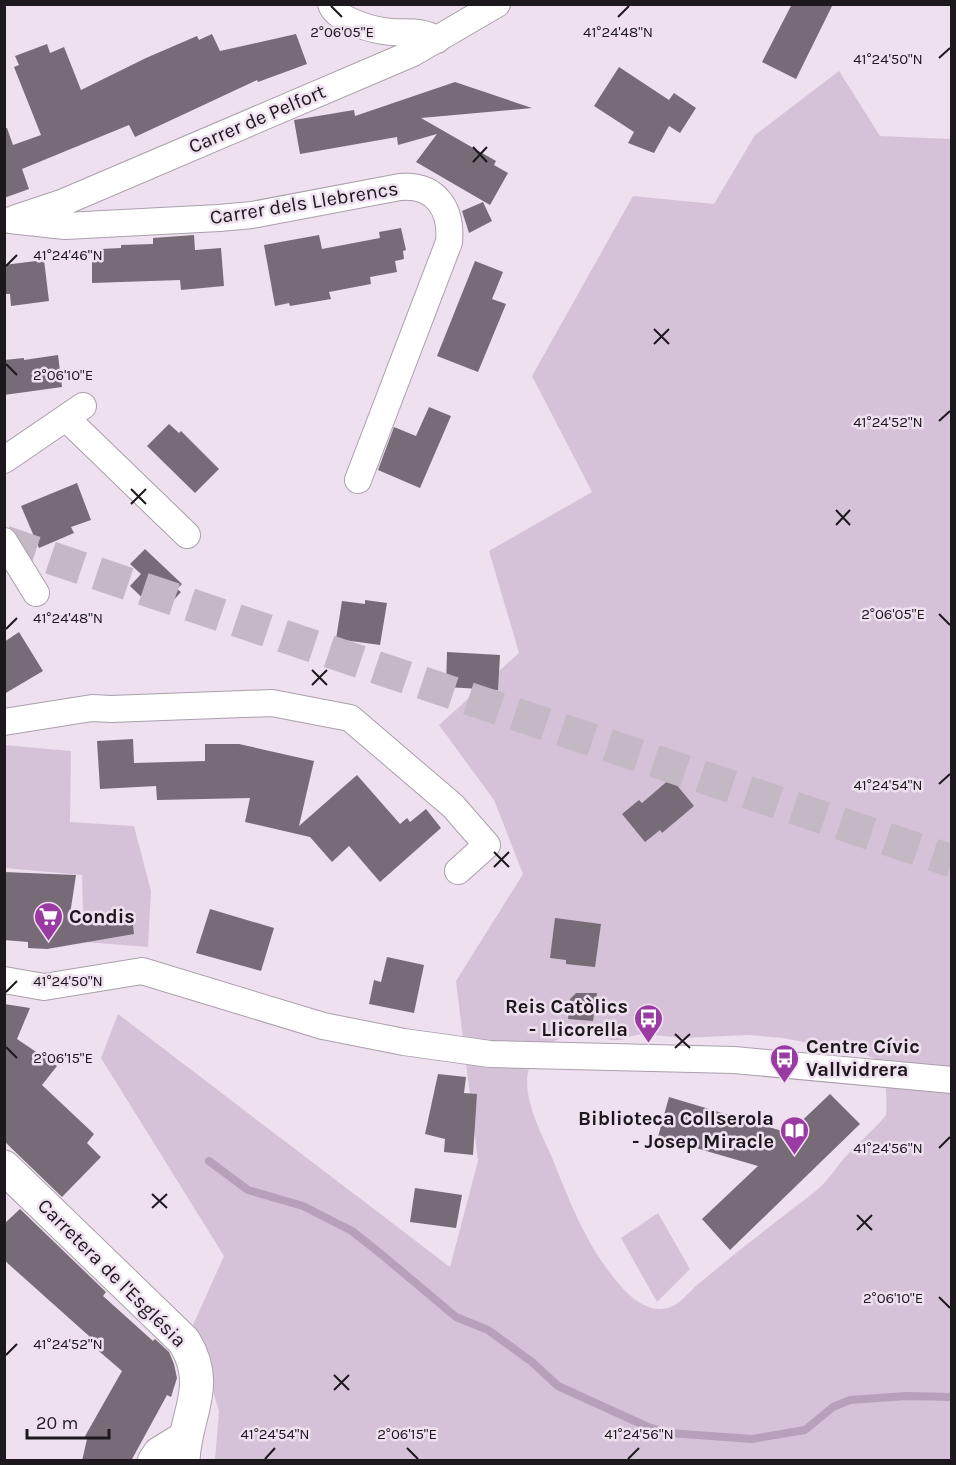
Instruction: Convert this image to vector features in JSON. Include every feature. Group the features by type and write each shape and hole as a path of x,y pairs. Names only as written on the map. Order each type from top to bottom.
{"main road":[{"name":"Carretera de l'Església","path":"4,1167 184,1341 191,1353 197,1372 197,1390 186,1446"}],"street":[{"path":"331,4 333,12 348,21 390,32 429,34 437,40"},
{"name":"Carrer de Pelfort","path":"7,221 64,202 413,53 497,4"},
{"name":"Carrer dels Llebrencs","path":"7,221 65,226 219,218 252,215 400,187 410,186 432,194 440,201 449,219 449,242 358,480"},
{"path":"4,460 75,412 187,536"},
{"path":"4,541 36,592"},
{"path":"4,722 92,708 272,703 350,718 453,806 487,845 458,871"},
{"path":"4,980 44,987 142,971 323,1026 404,1042 490,1054 734,1060 951,1080"},
{"path":"151,1461 157,1451 186,1446"}],"shaded area":[{"path":"839,71 880,136 951,139 951,1460 215,1460 219,1411 193,1325 224,1256 101,1058 118,1014 450,1267 478,1161 456,981 523,874 494,800 439,725 519,653 489,551 592,492 532,376 633,196 714,204 755,135","holes":["592,1033 611,1040 621,1040 642,1034 684,1038 748,1035 783,1038 859,1053 874,1058 881,1065 886,1086 886,1115 816,1191 719,1267 685,1297 666,1309 648,1307 627,1293 589,1241 533,1114 527,1088 530,1065 538,1052 567,1036"]},
{"path":"4,745 71,751 70,822 134,826 151,891 148,947 84,942 82,875 5,868"},
{"path":"658,1213 690,1269 657,1302 621,1238"}],"building":[{"path":"792,4 833,4 796,79 762,62"},
{"path":"212,34 220,51 296,34 307,64 258,82 257,80 135,137 129,125 22,169 29,189 4,198 4,128 7,128 13,145 41,135 14,67 19,65 15,56 47,44 50,53 64,47 81,90 197,36 199,40"},
{"path":"619,67 669,100 674,93 696,108 680,133 669,126 654,153 628,143 634,132 594,106"},
{"path":"455,82 532,108 421,118 496,161 494,165 508,173 490,205 416,162 437,134 398,145 397,137 300,154 294,120 354,110 355,116"},
{"path":"483,202 492,221 469,233 462,211"},
{"path":"401,228 406,250 403,251 404,259 395,261 397,272 370,277 371,284 329,292 331,299 290,306 289,303 275,306 264,245 319,235 322,249 380,238 379,232"},
{"path":"194,235 195,250 221,248 224,286 181,290 180,280 92,283 92,258 100,258 100,249 121,248 121,245 153,244 153,238"},
{"path":"44,260 49,301 11,306 10,294 4,294 4,265"},
{"path":"475,261 503,272 492,299 506,304 478,372 437,356"},
{"path":"58,355 62,387 4,395 4,360 24,358 24,360"},
{"path":"429,407 451,416 420,488 378,470 394,427 416,436"},
{"path":"169,424 179,433 181,431 219,469 195,493 147,446"},
{"path":"77,483 91,520 71,527 74,533 39,548 21,506"},
{"path":"145,549 182,584 177,589 181,592 164,611 157,604 153,608 130,586 141,574 130,564"},
{"path":"365,600 387,603 380,645 336,639 342,601 365,604"},
{"path":"19,632 43,671 4,694 4,642"},
{"path":"447,652 500,655 498,690 446,687"},
{"path":"133,739 134,763 205,761 205,744 239,744 314,761 299,826 357,775 400,824 407,818 410,822 426,809 441,828 380,882 349,846 332,862 310,837 245,822 250,798 157,800 156,786 100,789 97,741"},
{"path":"671,778 694,806 662,833 660,830 645,842 622,814 639,800 642,803"},
{"path":"4,872 76,875 69,921 133,925 134,934 47,949 28,948 28,942 4,940"},
{"path":"210,909 274,928 261,971 196,953"},
{"path":"555,918 601,924 595,967 566,964 566,960 550,958"},
{"path":"387,957 424,965 414,1013 369,1004 374,980 381,982"},
{"path":"576,993 597,993 593,1021 568,1019 570,999"},
{"path":"4,1004 30,1008 17,1039 57,1066 42,1085 94,1134 87,1143 101,1157 62,1197 4,1141"},
{"path":"438,1074 466,1077 464,1093 477,1094 473,1155 444,1152 445,1139 425,1134"},
{"path":"830,1094 860,1124 730,1250 702,1219 758,1166 658,1137 669,1097 789,1133"},
{"path":"415,1188 462,1195 456,1228 410,1222"},
{"path":"20,1209 106,1292 103,1296 153,1341 155,1339 169,1352 177,1378 171,1397 167,1395 131,1461 82,1461 87,1439 84,1438 122,1371 86,1340 89,1336 4,1260 4,1224"}],"waterway":[{"path":"209,1161 248,1190 303,1206 352,1231 456,1317 488,1330 532,1362 558,1386 648,1427 669,1433 752,1439 805,1430 833,1407 850,1400 907,1396 952,1397"}],"tunnel":[{"path":"4,542 952,861"}],"place":[{"name":"Condis","path":"48,942"},
{"name":"Reis Catòlics - Llicorella","path":"649,1044"},
{"name":"Centre Cívic Vallvidrera","path":"785,1084"},
{"name":"Biblioteca Collserola - Josep Miracle","path":"795,1156"}]}
